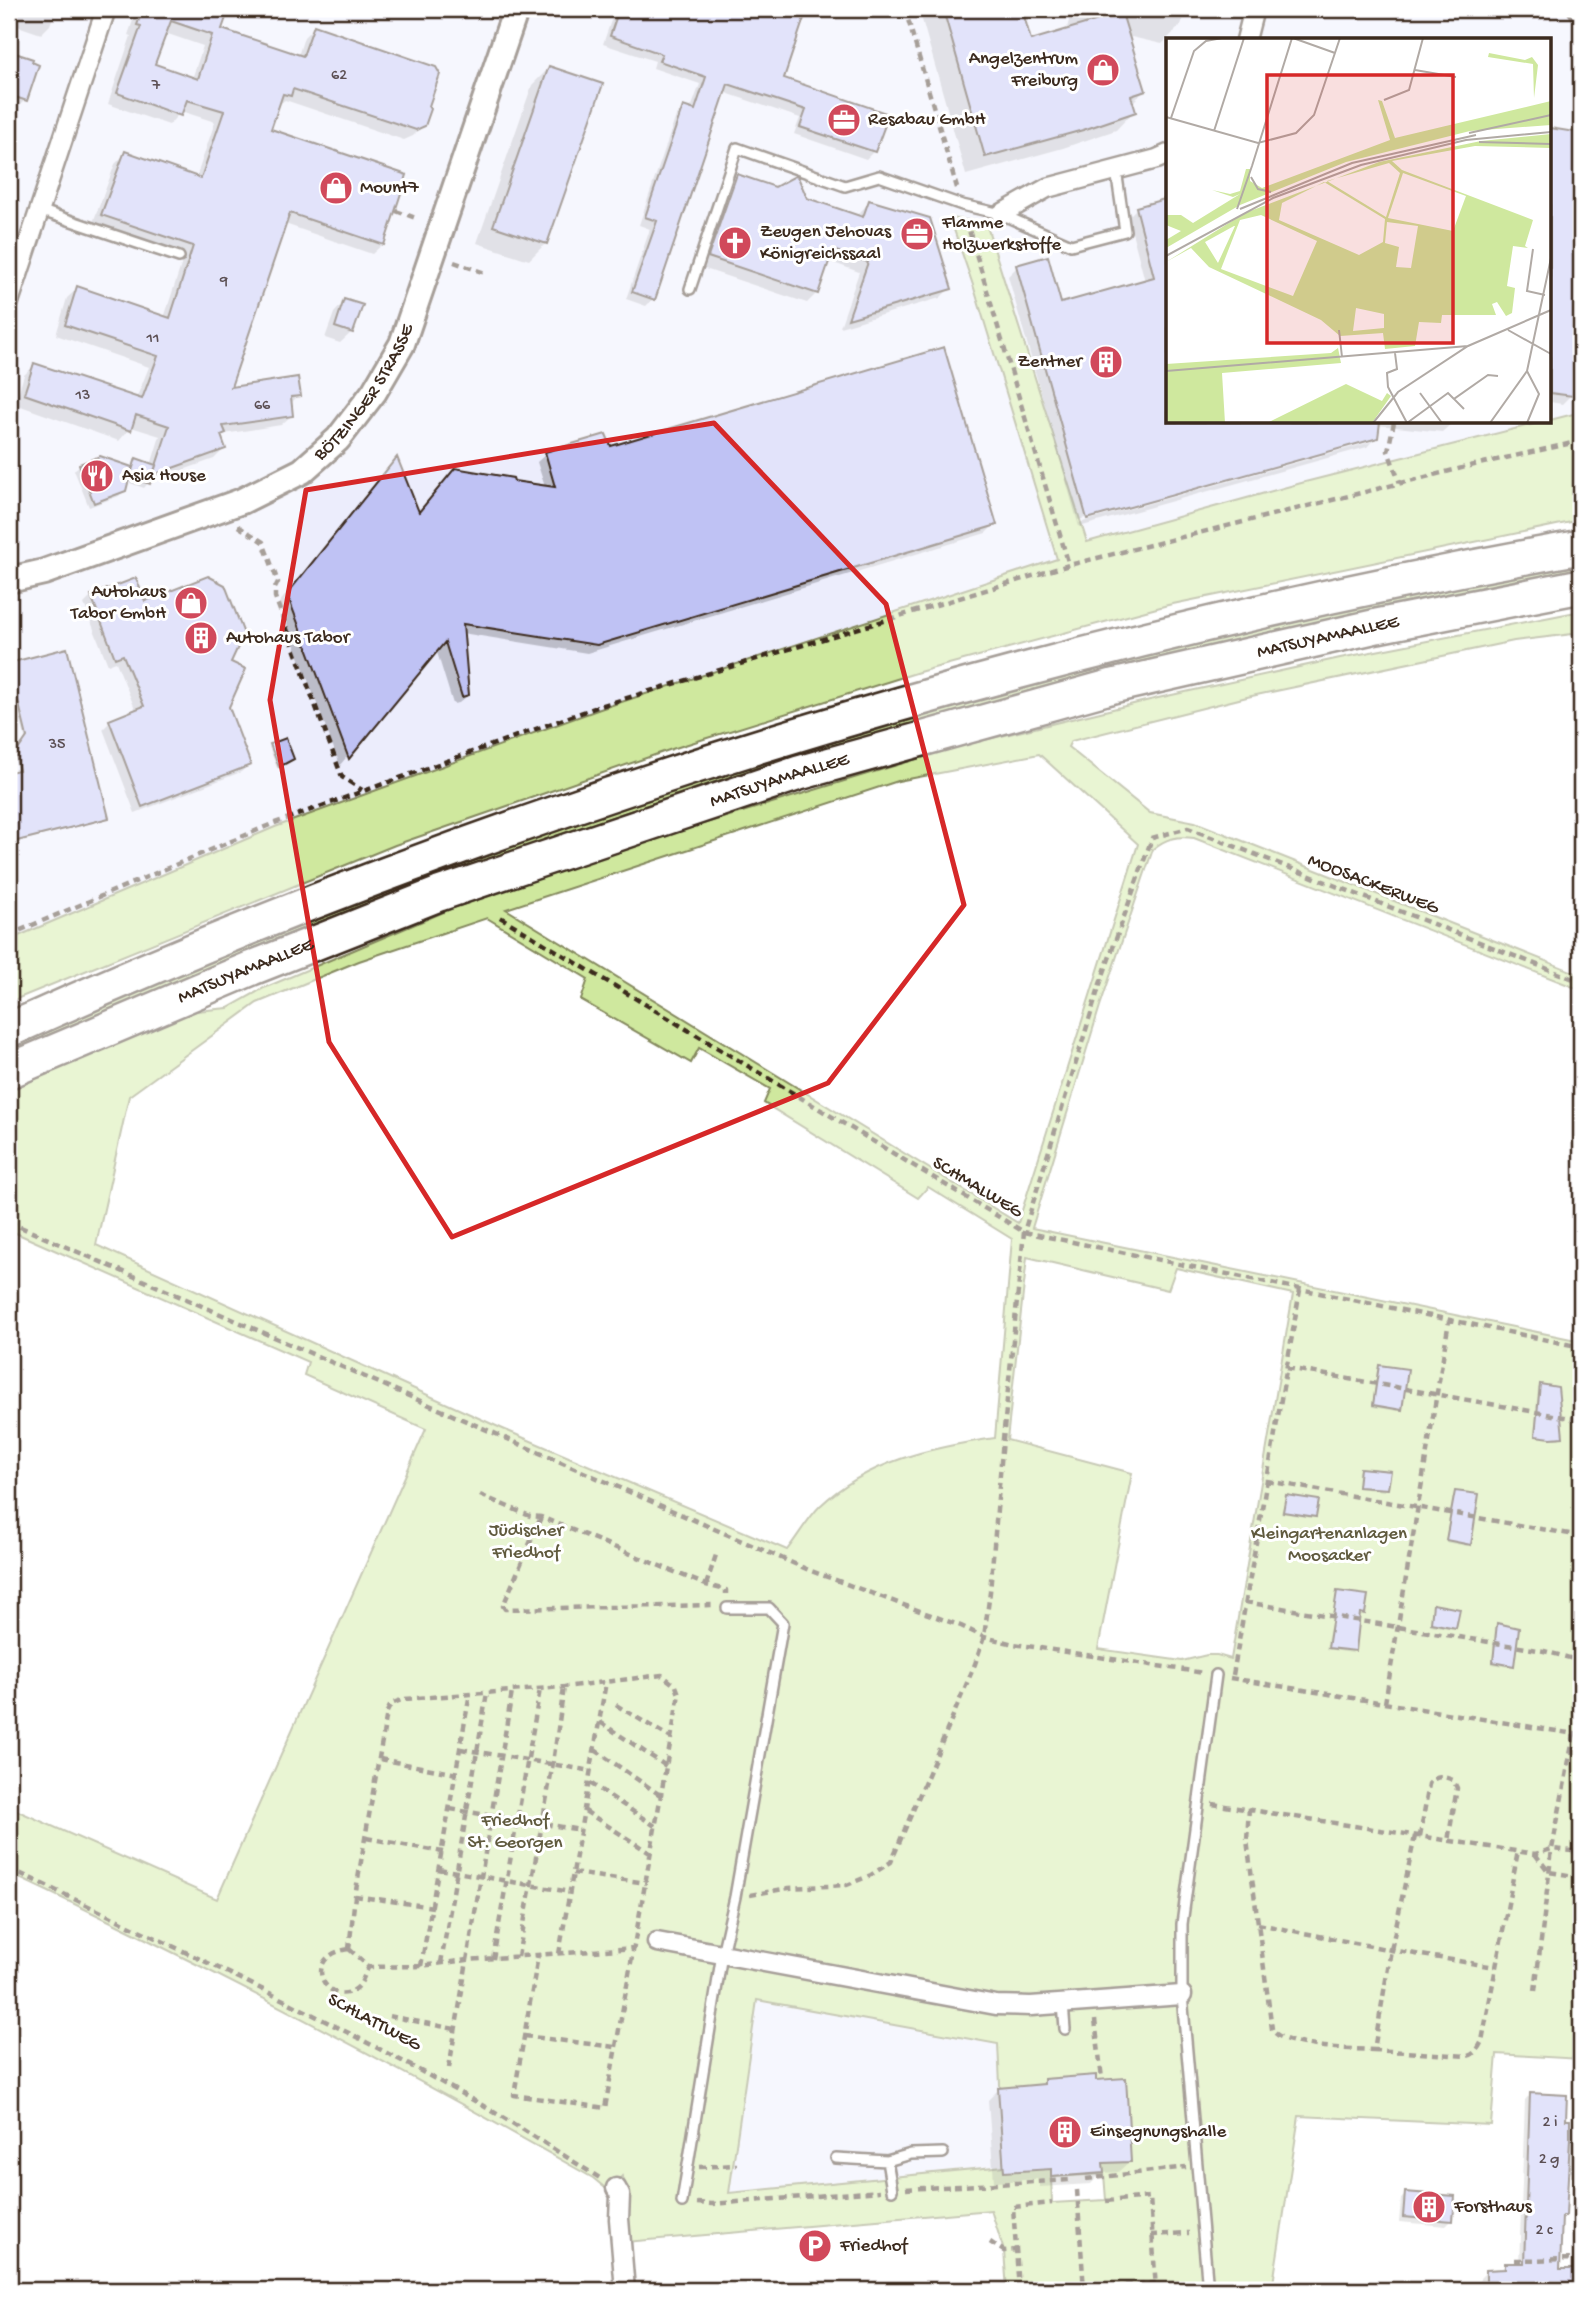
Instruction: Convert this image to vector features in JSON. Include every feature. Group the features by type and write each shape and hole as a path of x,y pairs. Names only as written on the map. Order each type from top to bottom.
{"highway":[{"name":"MATSUYAMAALLEE","path":"9,1030 211,942 388,873 572,806 721,757 1105,648 1384,584 1581,547"},
{"name":"MATSUYAMAALLEE","path":"9,1071 252,968 439,894 799,773 1126,683 1377,626 1581,586"},
{"path":"9,1003 75,1000"}],"street":[{"path":"9,302 106,9"},
{"name":"BÖTZINGER STRASSE","path":"9,580 44,572 242,500 302,471 338,439 374,392 402,344 516,9"},
{"path":"1247,38 1254,9"},
{"path":"1001,214 1047,188 1166,155"},
{"path":"657,1942 996,2006 1182,1995"},
{"path":"616,2188 620,2195 619,2219 625,2290"}],"lane":[{"path":"690,289 737,148 845,186 879,176 962,205 1001,214 1071,245 1125,231 1116,170"},
{"path":"39,210 179,257"},
{"path":"682,2202 722,1954 735,1897 783,1623 769,1608 727,1606"},
{"path":"1208,2290 1182,1995 1182,1924 1201,1801 1216,1675"},
{"path":"1063,2004 1065,2029"},
{"path":"836,2158 887,2161 911,2154 943,2153"},
{"path":"887,2161 892,2190"}],"path":[{"path":"905,9 1069,565"},
{"path":"396,211 416,218"},
{"path":"454,262 485,273"},
{"path":"1394,424 1388,451 1401,483"},
{"path":"9,935 272,824 597,707 1069,565 1581,441"},
{"path":"238,526 263,542 278,582 275,597 342,777 363,790"},
{"name":"MOOSACKERWEG","path":"1024,1232 1100,984 1152,838 1188,828 1581,982"},
{"name":"SCHMALWEG","path":"500,917 1024,1232 1581,1347"},
{"path":"9,1222 811,1571 984,1637 1052,1651 1216,1675 1578,1735"},
{"path":"735,1897 789,1888 847,1885 871,1875 891,1862 984,1637 1024,1232"},
{"path":"1232,1678 1300,1290"},
{"path":"1385,1703 1449,1321"},
{"path":"1286,1368 1581,1420"},
{"path":"1267,1481 1581,1536"},
{"path":"480,1495 530,1516 541,1517 706,1585 726,1590 727,1606 505,1609 503,1606 541,1517"},
{"path":"706,1585 716,1555"},
{"path":"1245,1602 1544,1651 1581,1661"},
{"path":"349,1949 355,1896 387,1712 391,1704 404,1699 512,1692 662,1675 676,1686 679,1694 605,2108 514,2095 538,1956"},
{"path":"559,1954 606,1682"},
{"path":"518,1957 564,1687"},
{"path":"493,1959 540,1689"},
{"path":"449,2068 512,1692"},
{"path":"421,1966 470,1693"},
{"path":"441,1963 487,1693"},
{"path":"616,1705 671,1738"},
{"path":"1535,1991 1552,1849 1581,1716"},
{"path":"600,1722 666,1766"},
{"path":"461,1749 592,1771"},
{"path":"595,1750 660,1795"},
{"path":"380,1759 457,1774"},
{"path":"1374,2050 1391,1950 1429,1784 1444,1776 1453,1780 1457,1788 1448,1841"},
{"path":"590,1783 655,1826"},
{"path":"1220,1806 1249,1808 1518,1852 1535,1854 1552,1849 1581,1852"},
{"path":"450,1808 581,1830"},
{"path":"1249,1808 1247,1840 1272,2029 1275,2035 1283,2039 1316,2046 1472,2055 1482,2041 1518,1852"},
{"path":"585,1811 650,1853"},
{"path":"366,1838 443,1852"},
{"path":"1535,1854 1549,1872 1581,1877"},
{"name":"SCHLATTWEG","path":"9,1868 296,2007 463,2094 616,2188"},
{"path":"439,1869 570,1892"},
{"path":"573,1873 647,1883"},
{"path":"355,1896 433,1907"},
{"path":"1258,1924 1495,1967"},
{"path":"349,1949 369,1967 421,1966 467,1960 633,1949 657,1942"},
{"path":"349,1949 331,1954 322,1964 321,1977 328,1988 341,1993 354,1990 369,1967"},
{"path":"1093,2002 1102,2079"},
{"path":"389,2016 455,2029"},
{"path":"524,2036 615,2047"},
{"path":"1581,2148 1581,2217"},
{"path":"689,2168 737,2165"},
{"path":"1086,2179 1198,2165"},
{"path":"1077,2189 1084,2289"},
{"path":"1106,2200 1150,2197 1156,2290"},
{"path":"1019,2290 1013,2207 1052,2203"},
{"path":"1151,2235 1203,2233"},
{"path":"990,2242 1004,2251 1016,2250"},
{"path":"1515,2260 1581,2259"},
{"path":"1053,2290 1156,2283"}],"highlighted area":[{"path":"714,423 886,604 964,905 828,1083 452,1237 329,1042 270,700 306,490"}],"shaded area":[{"path":"9,9 1581,9 1581,412 1552,419 1552,38 1166,38 1166,424 1534,424 1305,482 1087,542 987,223 950,219 1058,559 600,709 275,827 9,940"},
{"path":"757,2000 998,2044 1004,2167 728,2193"}],"green space":[{"path":"950,218 986,223 1087,542 1305,482 1534,424 1552,424 1552,419 1581,412 1581,520 1168,605 919,672 672,749 395,845 9,1002 9,940 275,827 600,709 1057,559"},
{"path":"1581,560 1581,570 1351,615 1102,671 756,768 451,872 274,940 9,1052 9,1043 274,930 634,799 987,693 1350,605"},
{"path":"1581,611 1581,633 1514,641 1247,697 1071,741 1068,747 1150,813 1195,822 1581,975 1581,990 1194,838 1167,840 1153,849 1100,1006 1032,1228 1581,1341 1581,2059 1497,2054 1491,2125 1299,2116 1272,2290 1007,2290 1004,2251 991,2210 626,2242 629,2191 622,2176 609,2191 593,2178 377,2058 157,1945 9,1873 9,1807 217,1899 426,1429 304,1375 308,1362 9,1230 9,1091 175,1013 228,1008 264,988 453,908 660,837 956,747 1158,698 1340,658","holes":["1039,754 1138,844 1018,1223 506,909 898,781","487,918 588,979 581,1000 691,1063 699,1048 770,1089 764,1103 918,1198 928,1187 1012,1239 995,1438 902,1458 858,1478 820,1506 787,1550 503,1429 96,1245 129,1096 257,1003 359,961","1027,1257 1168,1290 1176,1268 1293,1294 1231,1659 1207,1655 1182,1661 1098,1649 1132,1473 1007,1440","757,2000 998,2044 1004,2166 729,2193","1104,2174 1106,2200 1052,2203 1051,2177"]}],"building":[{"path":"143,9 229,9 222,29 303,56 314,25 436,67 440,74 425,126 416,130 293,89 291,96 283,94 271,129 407,175 384,245 290,213 231,387 298,377 301,396 291,397 293,416 223,426 226,433 221,435 226,449 153,475 169,426 136,415 131,431 24,394 34,363 142,399 158,356 65,325 77,286 170,318 193,246 101,215 125,151 201,178 224,111 187,100 181,116 117,93 141,26 137,25","holes":["171,21 212,35 198,79 155,64"]},
{"path":"619,9 807,9 784,78 889,114 875,152 800,127 806,110 728,84 655,300 632,292 657,221 645,217 683,106 695,110 706,77 659,61 662,54 610,36"},
{"path":"943,9 1022,9 1031,40 1122,13 1146,91 1131,96 1136,112 1083,130 985,157"},
{"path":"12,52 33,59 32,62 39,65 27,101 9,95 9,63"},
{"path":"549,66 603,84 547,244 493,226"},
{"path":"1552,128 1581,133 1581,310 1576,350 1580,350 1573,396 1552,393"},
{"path":"737,174 775,187 795,176 798,177 807,198 863,217 869,200 930,218 952,289 848,319 868,262 833,250 818,294 708,257"},
{"name":"Zentner","path":"1166,199 1166,424 1380,424 1378,438 1087,519 1016,265 1048,256 1061,303 1154,277 1136,207"},
{"path":"344,299 363,305 353,333 335,327"},
{"path":"944,347 997,525 597,645 463,624 469,695 462,697 445,642 349,759 287,594 397,457 419,512 455,468 555,487 545,452 606,434 611,446"},
{"path":"100,456 132,467 126,491 94,503 79,464"},
{"path":"136,458 156,465 150,484 130,477"},
{"path":"208,576 225,585 244,634 231,662 246,669 229,707 251,765 142,807 109,720 144,706 123,655 115,658 91,595 136,578 145,601"},
{"path":"67,648 109,818 9,843 9,772 19,770 16,753 27,737 9,663"},
{"path":"286,738 294,759 279,767 270,744"},
{"path":"1379,1365 1408,1369 1402,1410 1373,1405"},
{"path":"1540,1384 1558,1387 1563,1437 1535,1436"},
{"path":"1360,1468 1391,1471 1388,1489 1358,1487"},
{"path":"1455,1491 1479,1494 1471,1545 1446,1540"},
{"path":"1286,1495 1319,1500 1316,1517 1283,1512"},
{"path":"1337,1591 1368,1595 1365,1614 1360,1613 1356,1651 1328,1648"},
{"path":"1433,1604 1460,1609 1456,1628 1431,1623"},
{"path":"1497,1623 1519,1628 1514,1666 1493,1662"},
{"name":"Einsegnungshalle","path":"1096,2075 1096,2080 1126,2078 1131,2162 1103,2163 1104,2173 1051,2177 1051,2169 1004,2172 998,2088 1044,2084 1044,2079"},
{"path":"1530,2093 1567,2095 1566,2120 1570,2120 1570,2138 1560,2269 1578,2269 1578,2290 1486,2290 1486,2270 1505,2269 1505,2263 1524,2263"},
{"name":"Forsthaus","path":"1405,2192 1455,2196 1453,2221 1403,2217"}],"place":[{"name":"Angelzentrum Freiburg","path":"1103,70"},
{"name":"Resabau GmbH","path":"844,120"},
{"name":"Mount7","path":"336,188"},
{"name":"Flamme Holzwerkstoffe","path":"917,234"},
{"name":"Zeugen Jehovas Königreichssaal","path":"735,243"},
{"name":"Zentner","path":"1106,362"},
{"name":"Asia House","path":"97,476"},
{"name":"Autohaus Tabor GmbH","path":"191,603"},
{"name":"Autohaus Tabor","path":"201,638"},
{"name":"Einsegnungshalle","path":"1065,2132"},
{"name":"Forsthaus","path":"1429,2207"},
{"name":"Friedhof","path":"815,2246"}],"park label":[{"name":"Jüdischer Friedhof","path":"526,1542"},
{"name":"Kleingartenanlagen Moosacker","path":"1329,1545"},
{"name":"Friedhof St. Georgen","path":"515,1832"}]}
